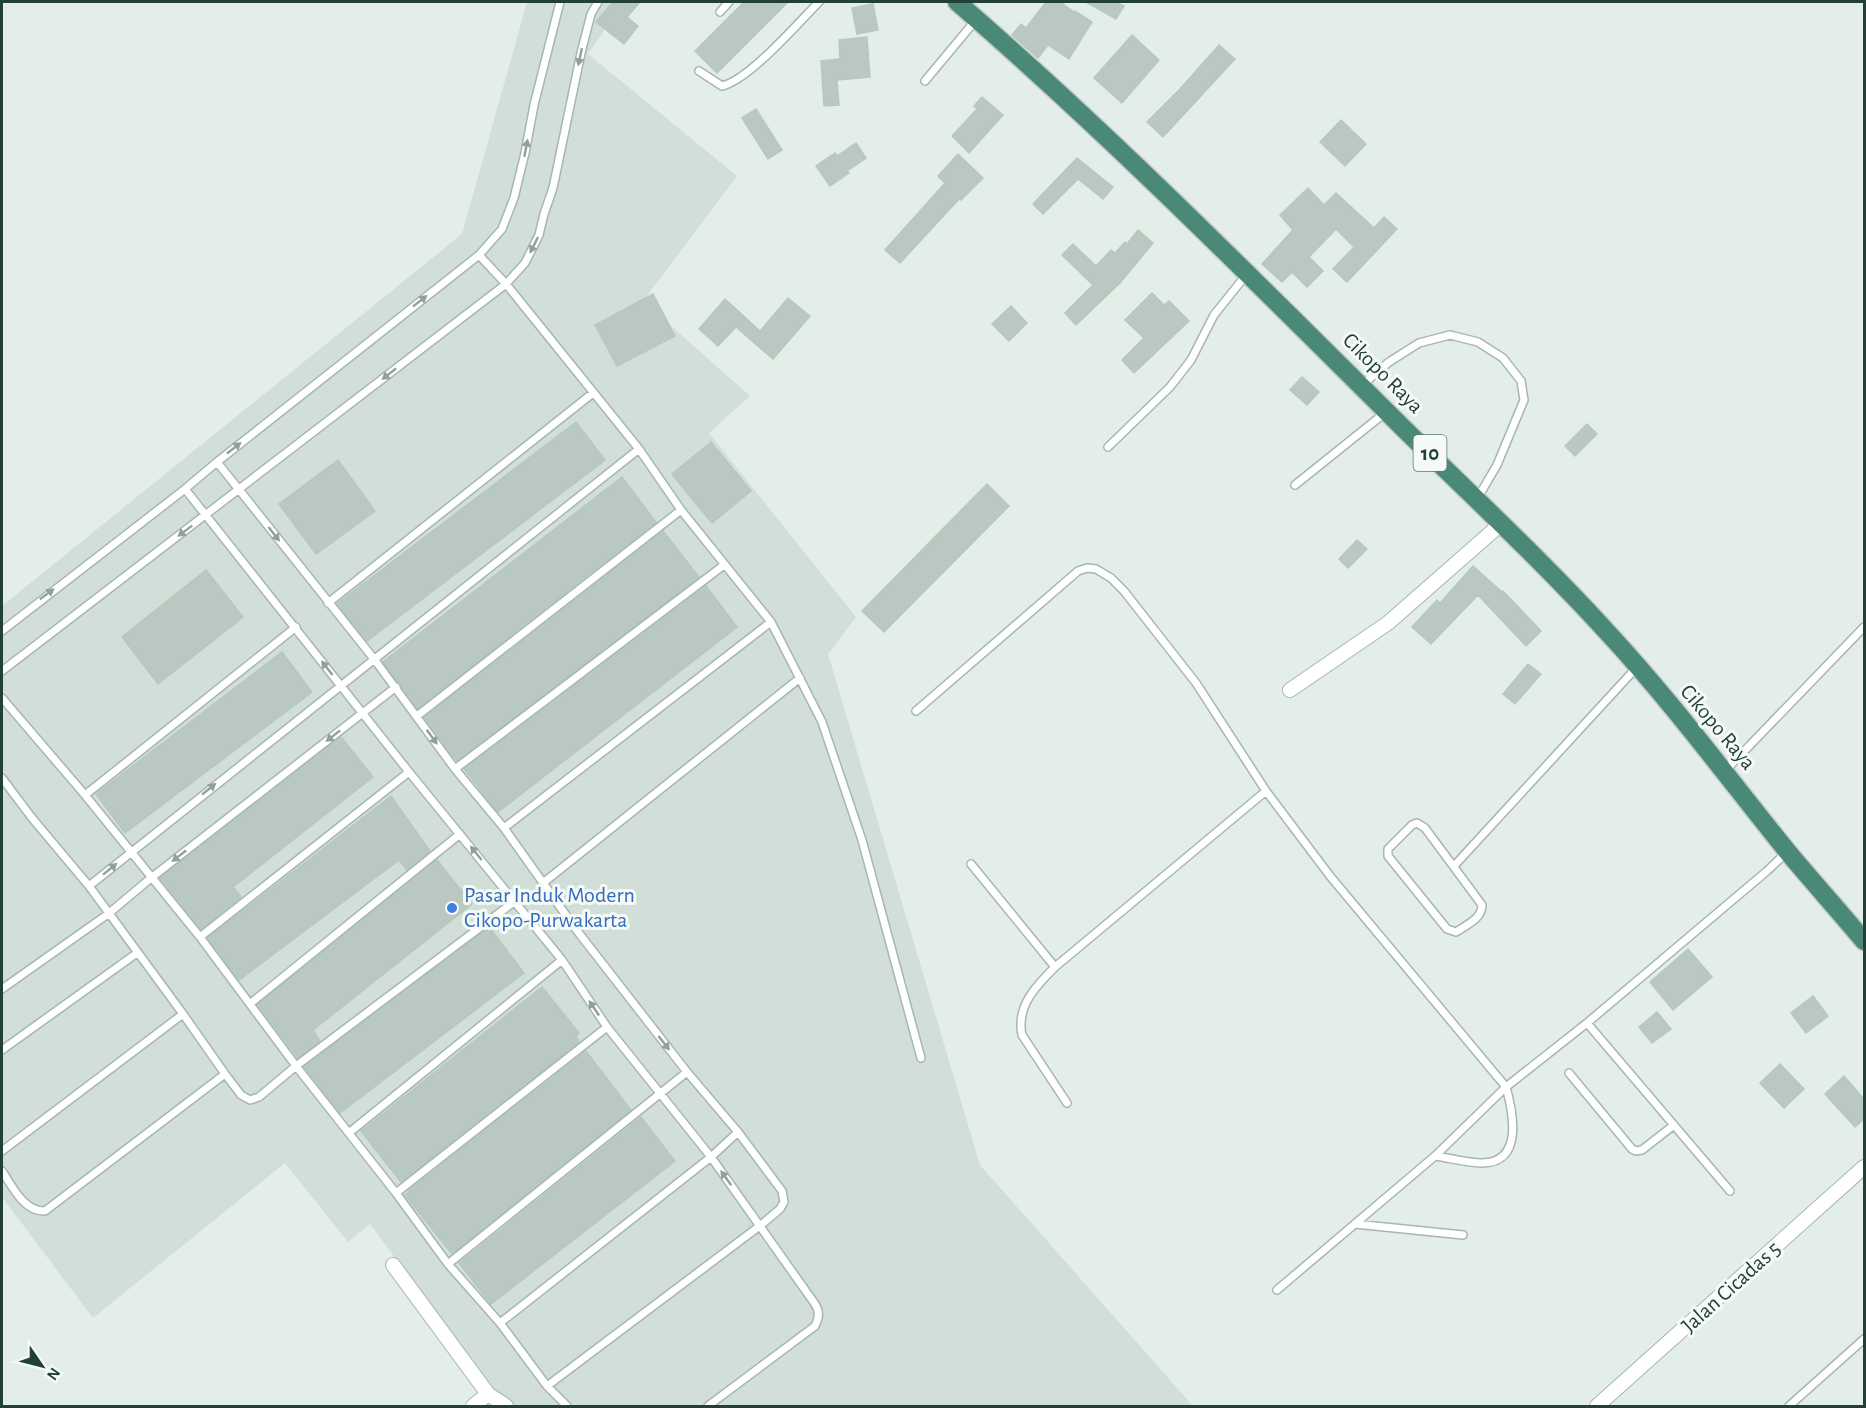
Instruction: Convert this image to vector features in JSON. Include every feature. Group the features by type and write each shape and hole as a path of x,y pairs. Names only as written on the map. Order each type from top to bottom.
{"highway":[{"name":"Cikopo Raya","path":"957,2 1045,79 1248,273 1386,412 1502,523 1608,633 1864,941"}],"street":[{"path":"1290,690 1388,623 1502,523"},
{"name":"Jalan Cicadas 5","path":"1597,1407 1864,1167"},
{"path":"393,1265 488,1394 506,1407"},
{"path":"473,1407 488,1394"}],"lane":[{"path":"2,631 479,255 502,229 514,198 544,60 560,2"},
{"path":"2,670 506,284 525,263 539,236 553,188 581,53 591,14 598,2"},
{"path":"720,12 729,2"},
{"path":"699,71 722,86 734,82 819,2"},
{"path":"925,81 977,19"},
{"path":"479,255 506,284 639,449 681,510 771,621 822,722 862,840 921,1058"},
{"path":"1108,447 1170,387 1191,360 1214,315 1248,273"},
{"path":"1360,386 1389,362 1419,344 1450,335 1478,342 1503,358 1521,381 1524,400 1497,465 1476,499"},
{"path":"328,603 593,393"},
{"path":"1295,485 1386,412"},
{"path":"89,886 639,449"},
{"path":"217,462 396,687 455,768 504,828 578,932 687,1072 738,1132 785,1198 780,1209 761,1226 547,1386"},
{"path":"185,489 409,772 562,960 607,1027 711,1157 819,1310 819,1319 809,1332 708,1407"},
{"path":"417,716 681,510"},
{"path":"455,768 724,565"},
{"path":"916,711 1078,572 1087,568 1096,569 1111,578 1124,591 1196,683 1266,791 1330,876 1506,1087 1513,1121 1510,1147 1503,1157 1497,1161 1481,1163 1435,1156"},
{"path":"504,828 771,621"},
{"path":"85,795 296,627"},
{"path":"1725,771 1864,627"},
{"path":"1454,866 1637,667"},
{"path":"543,883 800,678"},
{"path":"2,990 108,914 396,687"},
{"path":"2,698 85,795 200,937 448,1264 500,1323 547,1386 567,1407"},
{"path":"200,937 409,772"},
{"path":"2,778 89,886 225,1074 246,1099 253,1100 259,1097 296,1066 515,902"},
{"path":"1067,1103 1022,1035 1020,1024 1027,1000 1036,986 1055,967 1266,791"},
{"path":"1417,823 1425,828 1454,866 1483,908 1475,920 1454,933 1447,929 1390,860 1388,849 1412,825 1417,823"},
{"path":"251,1003 460,834"},
{"path":"1277,1290 1435,1156 1506,1087 1587,1023 1767,872 1788,851"},
{"path":"971,864 1055,967"},
{"path":"2,1050 137,953"},
{"path":"350,1132 562,960"},
{"path":"2,1151 183,1014"},
{"path":"1587,1023 1730,1191"},
{"path":"396,1193 607,1027"},
{"path":"448,1264 687,1072"},
{"path":"1569,1073 1636,1151 1642,1150 1674,1125"},
{"path":"2,1171 25,1203 37,1210 45,1210 225,1074"},
{"path":"500,1323 711,1157 738,1132"},
{"path":"1355,1224 1463,1235"},
{"path":"1789,1407 1864,1339"}],"shaded area":[{"name":"Pasar Induk Modern Cikopo-Purwakarta","path":"527,2 624,2 588,54 737,176 643,301 750,396 709,433 856,617 828,654 980,1165 1193,1406 505,1406 370,1224 348,1242 285,1163 93,1318 2,1197 2,606 462,234"}],"building":[{"path":"613,2 640,2 627,17 638,26 624,44 596,22"},
{"path":"744,2 788,2 717,73 695,51"},
{"path":"1046,2 1060,2 1092,22 1069,59 1048,45 1038,58 1012,35 1021,24 1026,28"},
{"path":"1086,2 1116,2 1124,6 1116,19"},
{"path":"873,4 878,30 857,34 852,8"},
{"path":"1132,35 1159,60 1122,103 1094,78"},
{"path":"867,37 870,77 837,80 839,105 824,106 821,61 840,59 839,40"},
{"path":"1219,45 1235,59 1163,137 1147,122"},
{"path":"982,97 1003,115 969,153 952,136 977,109 974,106"},
{"path":"756,109 782,150 768,159 742,118"},
{"path":"1341,120 1366,144 1345,166 1320,142"},
{"path":"856,143 866,158 830,186 816,166"},
{"path":"958,154 983,178 961,200 960,198 900,263 885,250 945,183 938,176"},
{"path":"1077,158 1113,187 1103,199 1078,179 1043,214 1033,204"},
{"path":"1308,188 1324,205 1336,193 1374,228 1384,217 1397,229 1347,282 1333,269 1354,247 1336,229 1309,257 1323,271 1307,287 1292,272 1282,282 1262,264 1293,230 1280,215"},
{"path":"1138,230 1153,243 1120,283 1076,325 1065,313 1093,285 1062,255 1073,244 1096,266 1111,250 1115,253 1125,242 1127,244"},
{"path":"1152,293 1164,305 1169,301 1189,321 1134,373 1122,360 1144,338 1125,320"},
{"path":"653,294 675,336 617,366 595,325"},
{"path":"788,298 810,316 773,359 736,327 718,346 699,329 725,299 760,331"},
{"path":"1011,306 1027,323 1009,341 992,324"},
{"path":"1302,377 1319,392 1307,405 1290,390"},
{"path":"576,422 605,460 367,641 337,604"},
{"path":"1587,424 1597,434 1575,456 1565,446"},
{"path":"711,442 751,491 712,523 672,474"},
{"path":"338,460 375,511 316,554 279,504"},
{"path":"622,477 656,522 417,709 383,662"},
{"path":"987,484 1009,506 884,632 862,611"},
{"path":"663,531 699,577 457,761 424,718"},
{"path":"1357,540 1367,549 1348,568 1339,559"},
{"path":"1473,566 1503,591 1541,631 1526,646 1478,595 1431,644 1412,627 1437,600 1440,603"},
{"path":"206,570 243,617 158,684 122,637"},
{"path":"706,586 737,627 498,812 464,769"},
{"path":"282,652 312,692 125,833 96,794"},
{"path":"1528,664 1541,674 1515,704 1503,694"},
{"path":"341,737 373,777 233,887 241,897 201,929 160,878"},
{"path":"391,796 430,851 407,870 399,860 239,980 208,938"},
{"path":"437,860 472,904 313,1030 320,1041 298,1058 258,1005"},
{"path":"489,927 524,973 340,1113 304,1067"},
{"path":"1688,949 1712,977 1673,1010 1650,982"},
{"path":"542,987 579,1033 576,1036 579,1042 401,1182 361,1131"},
{"path":"1813,996 1828,1016 1806,1033 1791,1013"},
{"path":"1657,1012 1671,1029 1652,1043 1639,1027"},
{"path":"586,1051 631,1110 452,1254 405,1195"},
{"path":"1780,1064 1804,1089 1784,1108 1760,1083"},
{"path":"1844,1076 1864,1099 1864,1119 1855,1127 1825,1094"},
{"path":"641,1117 675,1161 491,1304 459,1263"}],"place":[{"name":"Pasar Induk Modern Cikopo-Purwakarta","path":"452,908"}]}
